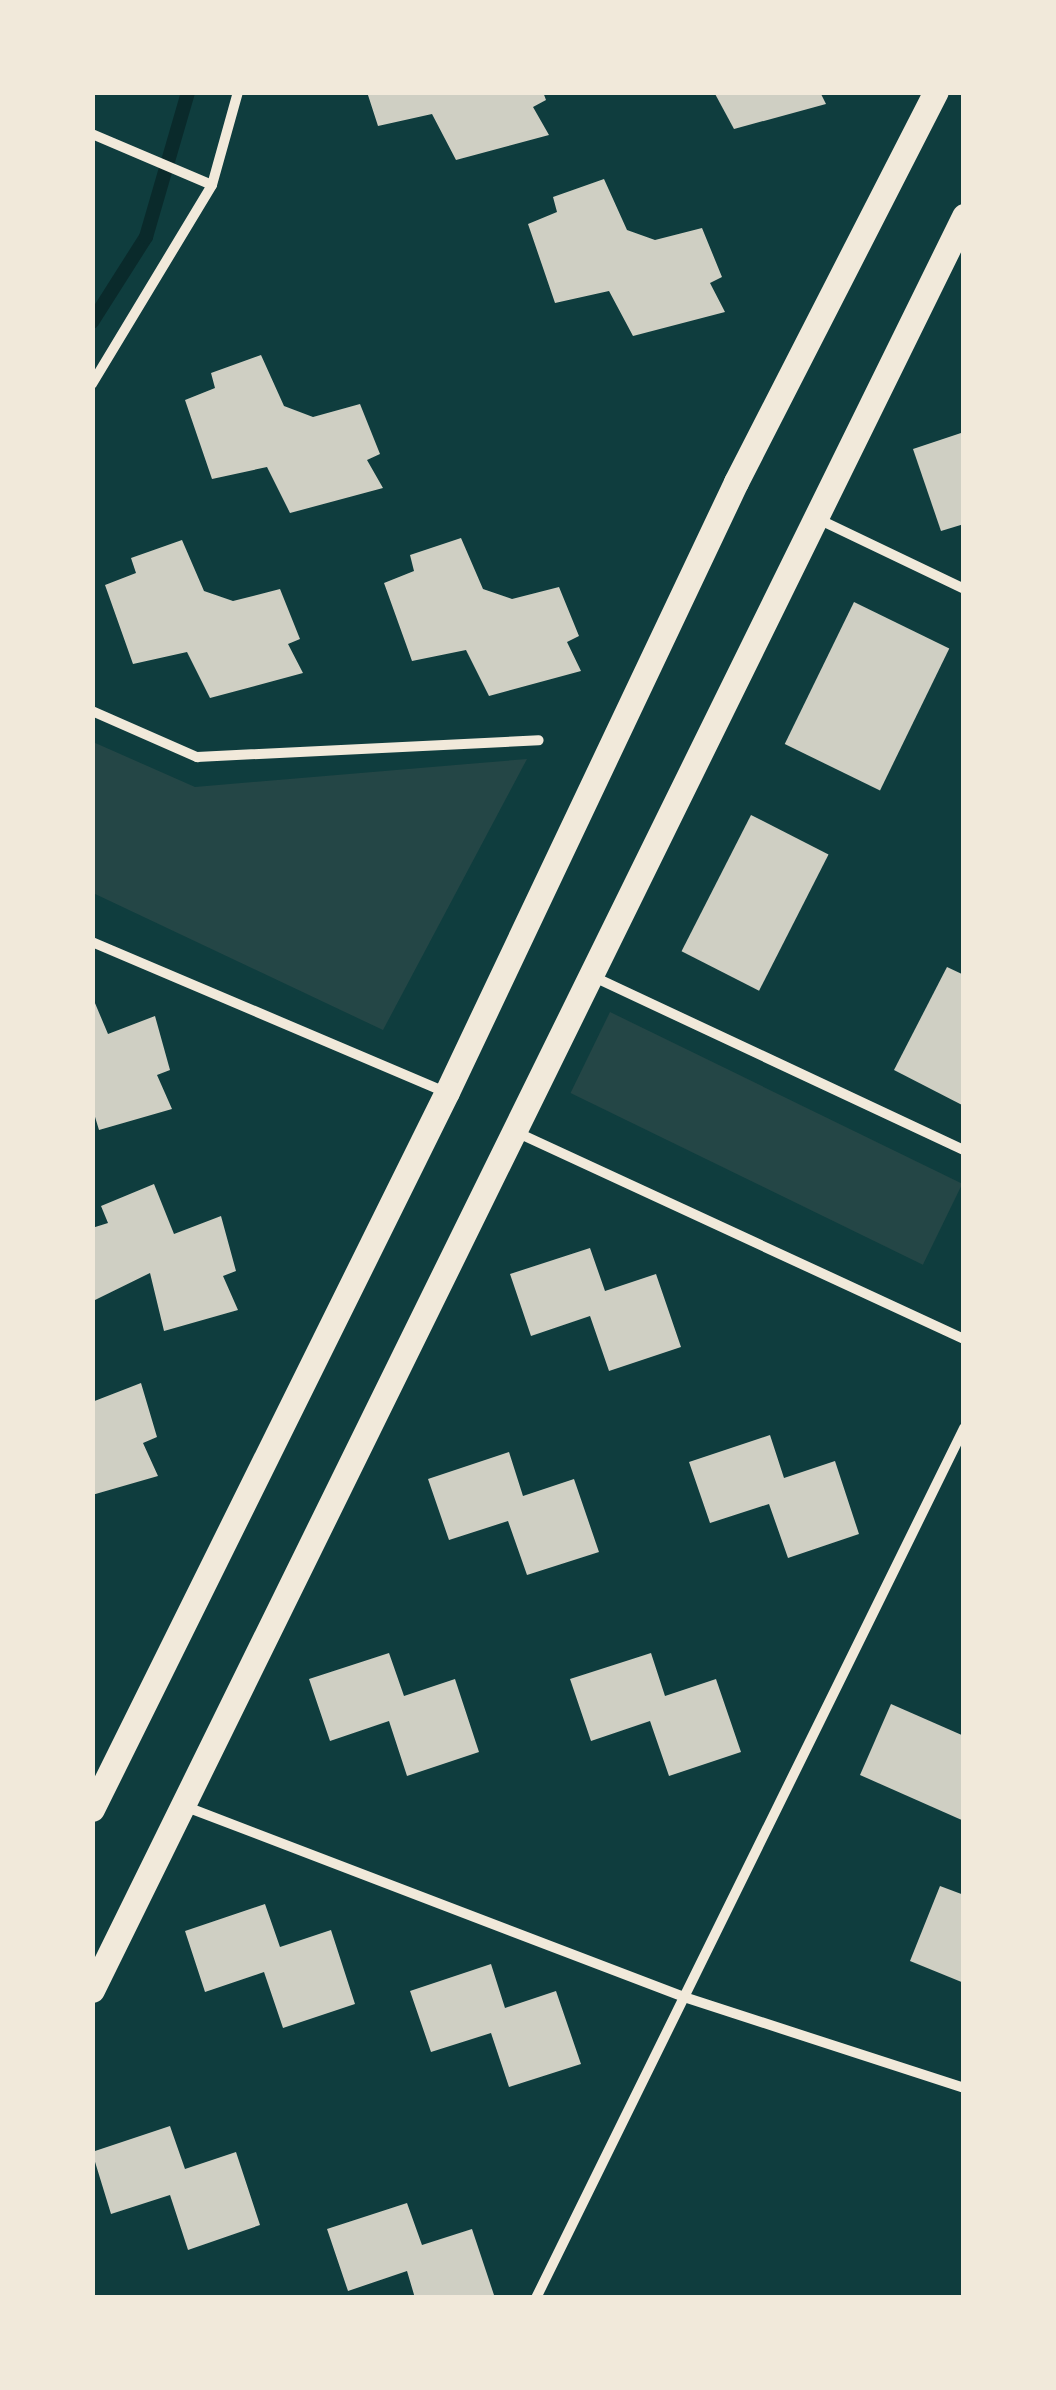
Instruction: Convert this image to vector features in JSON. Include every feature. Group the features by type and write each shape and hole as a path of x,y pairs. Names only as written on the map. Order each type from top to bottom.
{"main road":[{"path":"92,1809 108,1764 447,1092 736,482 936,92"},
{"path":"92,1990 811,516 964,216"}],"street":[{"path":"92,384 212,185 238,92"},
{"path":"92,134 212,185"},
{"path":"811,516 964,589"},
{"path":"92,711 197,757 539,740"},
{"path":"92,942 447,1092"},
{"path":"586,974 964,1150"},
{"path":"510,1129 964,1338"},
{"path":"536,2298 964,1428"},
{"path":"182,1806 684,1996 964,2088"}],"shaded area":[{"path":"93,742 195,787 527,759 383,1030 93,893"},
{"path":"610,1012 962,1184 923,1265 571,1093"}],"building":[{"path":"367,92 543,92 546,100 533,107 549,135 456,160 432,114 378,126"},
{"path":"714,92 820,92 826,104 734,129"},
{"path":"604,179 627,230 655,240 702,228 722,277 710,283 725,312 633,336 609,291 555,303 528,224 557,212 553,197"},
{"path":"261,355 284,406 313,417 360,404 380,454 367,460 383,488 290,513 267,467 212,479 185,400 215,388 211,373"},
{"path":"964,432 964,524 941,531 913,449"},
{"path":"461,538 483,589 512,599 559,587 579,636 567,642 581,671 489,696 466,650 412,661 384,583 414,571 410,555"},
{"path":"182,540 204,591 233,601 280,589 300,639 288,644 303,673 210,698 187,652 133,664 105,585 136,573 131,558"},
{"path":"854,602 949,648 880,790 785,744"},
{"path":"751,815 829,854 759,991 682,951"},
{"path":"947,967 964,975 964,1106 894,1070"},
{"path":"92,996 108,1034 155,1016 170,1070 157,1075 172,1109 99,1130 92,1107"},
{"path":"154,1184 174,1234 221,1216 236,1271 223,1276 238,1310 164,1331 150,1273 95,1300 92,1228 108,1223 101,1206"},
{"path":"590,1248 605,1291 656,1274 681,1347 609,1371 590,1316 531,1336 510,1274"},
{"path":"141,1383 157,1437 143,1443 158,1476 92,1495 92,1402"},
{"path":"770,1435 784,1478 835,1461 859,1534 788,1558 769,1504 710,1523 689,1462"},
{"path":"509,1452 523,1496 574,1479 599,1552 527,1575 508,1521 449,1540 428,1479"},
{"path":"389,1653 404,1696 455,1679 479,1752 407,1776 389,1721 330,1741 309,1679"},
{"path":"651,1653 665,1696 716,1679 741,1752 669,1776 650,1721 591,1741 570,1679"},
{"path":"891,1704 964,1736 964,1821 860,1775"},
{"path":"940,1886 964,1895 964,1983 910,1961"},
{"path":"265,1904 280,1947 331,1930 355,2004 283,2028 264,1972 205,1992 185,1931"},
{"path":"491,1964 505,2008 556,1991 581,2064 509,2087 491,2033 431,2052 410,1991"},
{"path":"170,2126 185,2169 236,2152 260,2225 188,2250 170,2195 111,2214 92,2152"},
{"path":"407,2203 422,2245 472,2229 495,2298 415,2298 407,2271 348,2291 327,2229"}],"waterway":[{"path":"92,322 146,237 188,92"}]}
